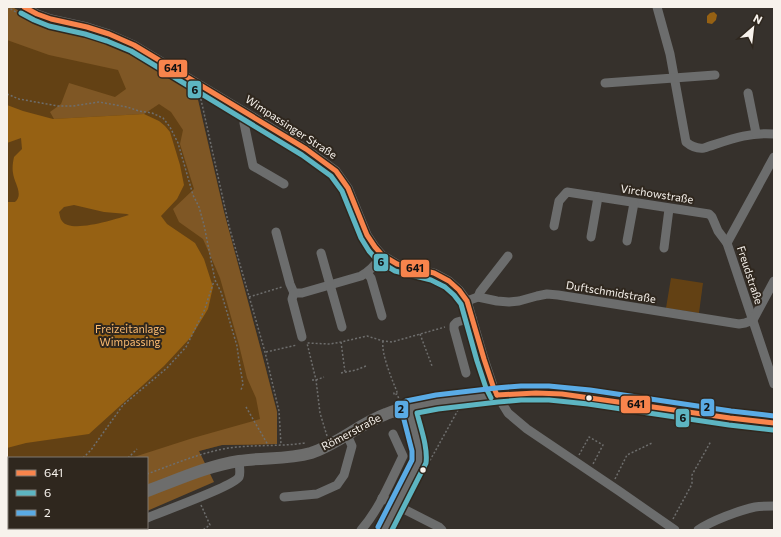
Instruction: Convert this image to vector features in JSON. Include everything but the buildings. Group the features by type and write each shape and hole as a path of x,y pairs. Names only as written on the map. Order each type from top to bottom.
{"main road":[{"name":"Römerstraße","path":"148,491 219,465 255,459 287,458 311,453 403,404 458,400 497,395 536,393 562,394 774,423"}],"street":[{"path":"657,7 670,54 686,142 699,149 741,136 756,133 774,134"},
{"name":"Wimpassinger Straße","path":"21,10 51,19 87,27 109,34 134,45 306,149 336,171 348,188 367,235 374,247 382,255 397,264 434,273 449,281 459,290 467,301 493,386 508,413 527,429 672,528"},
{"path":"605,83 715,75"},
{"path":"748,93 756,133"},
{"path":"248,114 244,123 253,166 284,184"},
{"name":"Freudstraße","path":"774,157 727,243 774,384"},
{"name":"Virchowstraße","path":"554,226 559,200 567,192 709,214 712,217 718,231 727,243"},
{"path":"591,237 598,197"},
{"path":"627,242 634,203"},
{"path":"664,248 670,208"},
{"path":"276,232 292,288 292,299 304,340"},
{"path":"320,254 342,327"},
{"path":"292,288 302,293 362,276 374,266 382,255"},
{"path":"467,301 478,297 480,292 508,256"},
{"path":"367,273 371,278 382,316"},
{"path":"753,320 774,281"},
{"name":"Duftschmidstraße","path":"478,297 509,302 547,294 739,324 753,320"},
{"path":"466,373 454,325 457,322 472,318"},
{"path":"384,530 419,462 420,456 403,404"},
{"path":"361,530 382,498 403,456 393,434"},
{"path":"284,497 317,494 337,485 344,475 352,446 347,435"},
{"path":"148,518 233,482 239,477 239,461"},
{"path":"382,498 439,527 442,530"},
{"path":"698,530 703,526 728,515 754,507 774,506"}],"path":[{"path":"7,7 21,10"},
{"path":"199,89 229,226 265,352 279,411 281,445"},
{"path":"7,94 19,99 58,106 73,106 99,102 152,113 162,118 170,127 178,143 193,195 199,207 215,280 221,292 237,346 243,384 241,390"},
{"path":"84,457 91,450 123,405 167,368 186,347 204,311 215,280"},
{"path":"249,297 292,288"},
{"path":"304,340 330,344 367,336 392,342 454,325"},
{"path":"420,334 432,366"},
{"path":"265,352 302,344 304,340"},
{"path":"304,340 316,380 321,417 327,437 331,435"},
{"path":"383,341 382,345 397,392 394,394 397,394 403,404"},
{"path":"341,342 345,372"},
{"path":"341,373 366,366"},
{"path":"312,380 324,377"},
{"path":"419,462 427,465 459,409 458,400"},
{"path":"246,406 268,446"},
{"path":"576,462 588,437 603,445 589,471"},
{"path":"672,528 692,484 692,475 711,441"},
{"path":"148,474 222,449 243,446 306,443"},
{"path":"611,486 628,455 652,443"},
{"path":"129,457 137,448"},
{"path":"197,498 210,525 204,530"}],"green space":[{"name":"Freizeitanlage Wimpassing","path":"7,7 12,7 43,24 104,39 141,56 195,87 224,212 277,412 277,444 222,445 199,451 148,458 8,457 7,525"},
{"path":"671,278 703,283 699,313 666,308"}],"shaded area":[{"path":"7,7 12,7 43,24 104,39 141,56 195,87 224,212 277,412 277,444 222,445 199,451 214,482 148,511 148,457 134,457 260,419 256,398 247,378 220,278 203,239 179,222 173,209 194,189 180,144 183,130 171,112 159,104 144,114 54,119 50,112 61,104 69,83 115,97 126,89 118,70 49,55 7,40"},
{"path":"714,12 717,15 716,20 712,24 707,23 707,16"},
{"path":"7,105 53,119 144,114 159,121 170,132 180,165 184,185 177,199 161,216 167,224 195,243 204,259 213,287 208,309 191,337 164,366 89,434 26,443 7,448 7,202 15,202 19,196 13,173 13,165 14,157 22,149 21,138 7,143","holes":["74,205 104,212 129,215 94,224 74,226 67,225 62,221 59,212 64,207"]},
{"path":"7,514 8,529 104,529 7,530"}],"transit line":[{"name":"641","path":"24,7 51,19 87,27 109,34 134,45 306,149 336,171 348,188 367,235 382,255 397,264 434,273 449,281 459,290 467,301 484,359 497,395"},
{"name":"6","path":"21,13 49,26 85,34 131,51 302,155 331,176 342,191 361,238 377,260 395,271 431,280 445,287 461,304 477,361 491,398"},
{"name":"2","path":"378,527 412,460 412,451 401,408 402,404 406,401 436,395 496,388 549,386 590,390 774,416"},
{"name":"641","path":"497,395 536,393 562,394 774,423"},
{"name":"6","path":"392,530 426,463 425,445 417,413 498,402 549,400 588,404 773,430"}]}
